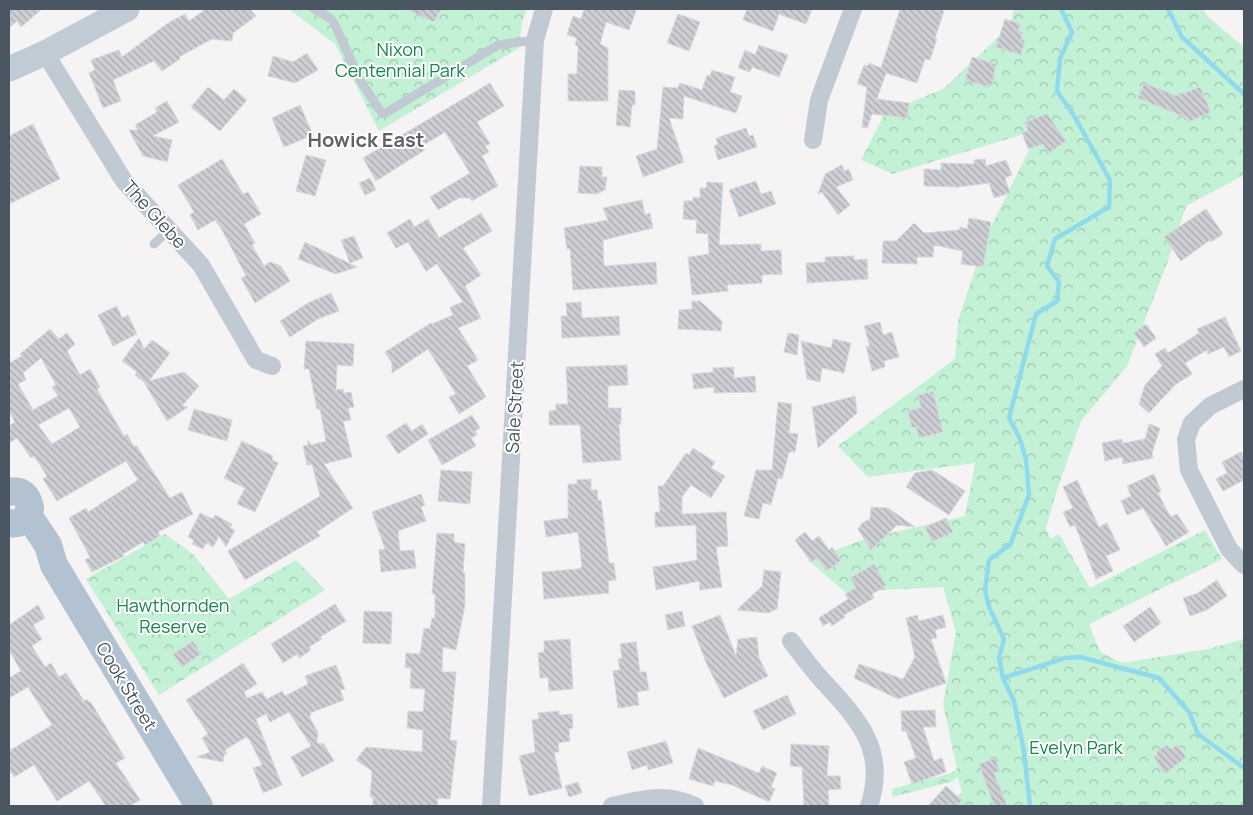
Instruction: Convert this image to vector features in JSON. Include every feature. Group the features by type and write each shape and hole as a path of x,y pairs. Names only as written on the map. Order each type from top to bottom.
{"main road":[{"name":"Cook Street","path":"15,503 38,551 54,565 199,806"}],"street":[{"path":"9,69 45,53 126,9"},
{"name":"Sale Street","path":"491,806 535,40 544,9"},
{"path":"813,140 819,100 853,9"},
{"name":"The Glebe","path":"45,53 124,181 201,265 256,360 272,366"},
{"path":"1244,389 1210,406 1192,423 1186,439 1190,470 1229,549 1244,565"},
{"path":"791,641 821,679 850,709 868,740 875,766 869,806"},
{"path":"612,806 657,797 680,799 696,806"}],"lane":[{"path":"314,9 330,18 334,23 361,82 384,114 498,45 535,40"},
{"path":"154,244 169,230"}],"green space":[{"name":"Nixon Centennial Park","path":"289,9 527,9 522,22 519,48 379,131 335,44"},
{"name":"Evelyn Park","path":"1014,9 1203,9 1209,18 1244,47 1244,175 1186,206 1168,261 1127,366 1081,421 1046,528 1050,539 1059,534 1090,588 1205,530 1222,559 1089,624 1100,652 1122,663 1208,649 1244,639 1244,806 948,806 962,792 958,777 951,782 892,797 892,789 951,773 957,769 943,704 956,632 943,587 845,592 808,560 865,539 965,516 975,463 868,477 838,446 955,359 958,321 985,239 1031,146 1027,133 892,174 861,160 885,113 943,89 1010,26"},
{"name":"Hawthornden Reserve","path":"165,534 193,554 229,599 296,560 325,590 159,695 86,579"}],"building":[{"path":"9,9 42,9 21,27 17,21 9,28"},
{"path":"206,9 250,9 256,16 233,33 232,41 212,39 179,57 180,59 162,71 154,61 113,80 121,101 103,108 89,73 95,70 91,60 119,50 122,57 168,23 185,14 189,21"},
{"path":"406,9 441,9 434,22"},
{"path":"584,9 629,9 636,11 629,30 606,22 600,44 608,48 608,101 568,101 568,74 577,74 578,46 575,45 577,38 567,35 573,16 581,19"},
{"path":"747,9 812,9 806,24 779,14 773,31 743,20"},
{"path":"900,9 936,9 944,11 935,38 937,39 930,60 925,59 917,83 886,73 877,99 909,103 907,118 872,114 867,128 862,127 867,87 857,84 864,65 868,66 869,63 881,68"},
{"path":"678,14 700,22 689,51 667,43"},
{"path":"1005,19 1021,24 1018,31 1023,33 1021,39 1025,41 1021,55 996,47"},
{"path":"759,45 788,55 779,77 752,67 750,72 738,68 745,50 755,55"},
{"path":"307,53 318,70 295,83 268,76 273,56 293,62"},
{"path":"972,57 996,64 992,85 990,84 989,87 965,80"},
{"path":"712,70 735,77 730,92 742,96 736,113 684,96 683,119 669,118 684,162 643,177 636,156 657,149 663,87 678,88 680,83 702,90 707,75 710,76"},
{"path":"490,83 504,106 477,122 490,144 485,146 489,152 482,156 498,186 472,201 470,198 459,198 438,210 430,197 470,173 445,132 422,146 425,150 376,181 363,158"},
{"path":"1144,83 1177,96 1200,87 1211,112 1188,122 1187,118 1138,98"},
{"path":"208,87 224,100 234,89 247,100 220,131 191,107"},
{"path":"619,90 635,91 635,105 632,105 630,127 616,125"},
{"path":"167,101 179,122 153,136 172,140 167,162 143,156 129,130 138,130 135,125 157,112 155,108"},
{"path":"300,105 313,135 284,147 272,118"},
{"path":"1047,114 1066,141 1049,153 1043,144 1028,149 1022,133 1028,131 1025,122"},
{"path":"33,124 60,179 9,204 9,136"},
{"path":"746,128 749,136 753,135 757,147 718,160 714,146 718,144 716,138"},
{"path":"306,155 326,160 315,196 296,191"},
{"path":"222,159 243,194 248,192 261,214 244,224 255,243 252,245 264,266 270,262 281,266 290,281 255,303 241,278 246,276 222,230 215,220 198,230 190,215 194,212 178,185"},
{"path":"985,159 986,166 1006,160 1012,175 1005,178 1010,193 994,198 989,183 958,187 924,186 924,169 941,170 941,163 974,164 974,160"},
{"path":"842,165 844,171 849,169 853,180 836,187 850,205 838,215 822,192 818,194 825,174"},
{"path":"580,166 602,167 602,177 607,177 605,190 596,194 578,193"},
{"path":"370,178 376,190 365,195 359,183"},
{"path":"756,181 761,194 771,191 776,204 739,217 729,190"},
{"path":"707,182 723,183 719,245 761,244 761,251 781,250 782,274 762,275 762,283 727,285 728,291 692,295 688,257 709,254 708,234 696,233 697,220 683,219 684,201 693,201 693,197 700,198 700,188 706,188"},
{"path":"642,200 645,215 650,213 653,228 603,240 604,266 656,262 657,284 573,290 570,249 567,249 564,228 608,220 603,208"},
{"path":"1206,209 1223,234 1211,242 1210,240 1181,261 1164,237"},
{"path":"481,213 492,231 463,248 481,275 465,286 481,318 458,328 478,360 467,366 486,397 459,414 449,397 456,394 428,349 392,373 392,363 385,352 431,323 453,315 450,307 463,302 437,264 426,271 408,242 396,248 387,233 410,219 414,227 428,219 439,238"},
{"path":"969,218 991,222 983,267 961,264 963,251 934,245 933,257 917,257 917,264 882,263 883,241 896,241 914,223 924,233 959,230 960,227 967,229"},
{"path":"354,236 363,258 350,263 341,240"},
{"path":"305,242 357,267 336,274 298,259"},
{"path":"854,256 854,260 867,259 868,279 807,283 806,263 825,262 825,257"},
{"path":"331,293 339,311 318,319 290,337 280,321 308,303"},
{"path":"692,301 700,301 722,321 721,331 678,329 679,310 692,309"},
{"path":"581,302 582,318 619,316 620,335 562,338 561,316 567,316 566,303"},
{"path":"117,306 122,318 128,315 137,334 113,346 98,315"},
{"path":"1225,317 1241,351 1229,357 1224,347 1208,354 1207,350 1185,363 1192,374 1175,385 1149,413 1139,404 1145,385 1162,366 1155,354 1165,348 1168,353 1199,333 1197,329"},
{"path":"880,322 883,335 892,332 899,357 884,361 885,367 872,371 866,346 870,347 864,326"},
{"path":"1146,324 1156,338 1144,347 1134,333"},
{"path":"50,329 59,339 67,333 75,344 67,351 80,375 90,369 100,387 97,389 124,436 127,434 134,447 136,445 170,498 182,492 193,514 158,532 160,536 145,545 143,542 123,554 124,556 92,572 85,560 90,557 69,518 86,508 88,512 138,480 126,461 57,501 43,479 47,476 34,456 31,458 17,438 9,443 9,426 15,422 9,411 9,363 22,356 20,354","holes":["41,358 56,385 52,387 58,396 33,410 18,384 26,380 23,373","69,408 80,427 52,444 38,425"]},
{"path":"788,333 799,335 797,355 784,352"},
{"path":"139,338 144,349 152,340 170,353 149,381 184,372 199,386 182,406 188,407 167,421 144,382 135,375 137,372 122,361"},
{"path":"833,339 851,343 844,373 822,368 820,382 807,379 801,341 831,348"},
{"path":"306,341 354,344 353,366 337,365 336,390 343,389 344,393 351,392 354,407 348,408 351,420 343,421 352,457 324,464 353,508 317,532 320,536 245,580 228,551 320,496 312,464 307,465 303,446 308,445 308,440 311,445 326,441 320,409 317,409 309,369 304,369"},
{"path":"627,365 628,385 608,386 608,408 621,408 621,424 619,424 621,460 583,463 580,425 549,425 549,411 556,410 556,404 568,404 566,367"},
{"path":"734,367 734,378 755,376 756,392 714,393 714,387 694,389 692,374 713,372 713,368"},
{"path":"933,391 943,432 919,438 916,427 912,428 908,411 921,408 918,395"},
{"path":"855,396 857,413 818,448 812,407"},
{"path":"778,402 792,404 789,433 798,434 795,452 789,452 782,479 778,478 771,505 763,503 759,519 744,516 756,470 772,470"},
{"path":"194,409 232,420 227,441 188,430"},
{"path":"472,415 480,428 475,431 477,435 471,438 476,446 442,465 428,440"},
{"path":"406,423 412,431 422,424 428,434 398,454 386,436"},
{"path":"1149,424 1160,428 1152,453 1153,458 1123,464 1122,457 1105,461 1102,443 1122,439 1123,443 1145,439"},
{"path":"242,441 273,456 272,460 278,463 255,512 237,504 245,488 224,478"},
{"path":"693,448 715,462 711,468 725,476 711,498 691,485 682,497 682,514 726,512 728,546 716,547 722,587 700,590 699,581 656,590 653,567 697,560 696,525 655,527 655,512 660,512 658,486 663,486 686,453 689,455"},
{"path":"1241,452 1244,459 1244,480 1223,491 1216,479 1227,473 1222,462"},
{"path":"441,470 472,472 470,504 438,501"},
{"path":"932,470 965,491 949,515 906,487 915,473"},
{"path":"1154,474 1161,491 1158,493 1171,517 1177,514 1189,532 1166,546 1143,508 1127,515 1121,501 1131,496 1127,486"},
{"path":"591,479 591,490 597,490 598,501 601,500 609,563 614,563 616,580 608,581 609,593 544,599 542,572 582,567 578,532 546,537 544,521 568,518 568,484 577,484 577,480"},
{"path":"1077,480 1099,527 1107,523 1120,550 1106,556 1113,571 1096,579 1075,525 1070,527 1063,512 1073,508 1063,487"},
{"path":"421,494 425,505 421,507 426,521 398,531 400,551 414,550 416,568 381,572 379,550 385,549 372,512"},
{"path":"871,507 888,508 915,527 897,525 871,550 858,529 862,523 870,519"},
{"path":"200,513 213,519 215,515 232,524 230,528 235,530 226,547 219,536 213,547 206,543 203,549 192,544 194,540 188,537"},
{"path":"946,518 953,532 932,542 925,527"},
{"path":"805,532 812,541 819,536 829,550 832,547 841,560 827,571 817,558 811,562 795,540"},
{"path":"437,533 454,534 454,542 465,544 463,573 465,573 465,605 456,650 443,647 442,672 456,672 450,740 457,741 450,799 438,798 437,806 373,806 373,797 370,797 372,771 356,760 366,747 422,752 423,730 407,728 408,711 423,712 425,689 410,688 411,668 405,668 406,653 420,654 424,628 430,629 432,618 435,618 435,594 432,594"},
{"path":"874,564 886,586 872,594 874,598 844,615 845,617 832,626 830,622 823,626 819,618 848,599 845,594 856,588 850,578"},
{"path":"764,570 781,572 777,609 768,613 737,610 762,586"},
{"path":"1217,580 1227,596 1207,610 1190,616 1183,598 1198,593"},
{"path":"335,604 346,621 320,637 322,639 309,647 311,650 299,658 297,654 283,663 271,644"},
{"path":"38,605 45,618 33,625 42,639 32,646 45,667 51,663 59,677 66,673 84,701 87,699 88,702 90,701 103,722 125,758 116,763 140,800 130,806 106,806 89,781 57,801 34,765 14,777 9,769 9,751 52,725 28,687 9,698 9,678 21,671 9,650 9,625"},
{"path":"1150,607 1161,623 1134,642 1123,626"},
{"path":"364,611 392,612 391,644 363,643"},
{"path":"682,611 685,626 668,630 665,615"},
{"path":"720,615 736,656 738,639 757,637 759,658 768,676 724,698 707,665 692,626"},
{"path":"917,615 919,621 943,615 946,627 935,630 937,638 931,639 946,683 898,699 854,678 859,664 903,679 915,657 906,618"},
{"path":"570,639 573,689 549,691 548,677 540,678 538,653 544,652 544,641"},
{"path":"193,641 201,654 182,667 173,654"},
{"path":"636,642 640,672 646,672 649,690 637,692 639,705 618,708 613,671 620,670 618,659 622,658 620,644"},
{"path":"243,663 257,684 244,692 247,698 262,692 267,699 282,691 285,696 308,684 305,676 336,665 345,689 340,690 344,700 310,713 311,715 309,716 318,733 317,743 324,744 334,761 302,777 291,757 311,746 289,712 270,722 266,714 256,719 282,785 263,793 253,768 262,765 249,739 246,737 225,750 227,754 224,755 223,762 197,757 210,752 202,738 208,734 186,700"},
{"path":"787,695 796,714 763,730 753,711"},
{"path":"935,710 936,727 923,727 934,761 942,758 946,772 912,784 904,762 916,758 906,731 902,731 901,711"},
{"path":"559,711 559,715 572,714 573,728 569,729 570,741 558,743 559,752 554,752 562,788 529,796 519,756 535,752 532,720 539,719 538,713"},
{"path":"666,741 673,763 648,770 647,765 632,770 627,752"},
{"path":"791,744 829,746 827,776 840,776 841,789 828,790 829,806 804,806 802,767 790,766"},
{"path":"1167,745 1170,749 1178,745 1186,757 1165,774 1154,757 1158,754 1156,752"},
{"path":"698,748 759,773 762,766 777,773 771,787 775,789 769,802 732,785 715,781 713,786 689,779"},
{"path":"995,758 1000,771 994,773 1007,806 994,806 979,764"},
{"path":"578,782 582,793 569,797 565,786"},
{"path":"946,786 962,800 957,806 928,806"}],"waterway":[{"path":"1030,806 1024,752 1014,701 1003,678 999,658 1004,639 989,607 985,590 989,560 1010,545 1029,495 1026,460 1020,439 1009,418 1036,314 1057,301 1059,282 1047,266 1055,239 1109,207 1110,180 1073,114 1057,91 1060,59 1072,32 1061,9"},
{"path":"1168,9 1182,37 1244,94"},
{"path":"1003,678 1065,658 1080,657 1159,678 1189,712 1198,734 1244,768"}],"district":[{"name":"Howick East","path":"366,139"}]}
